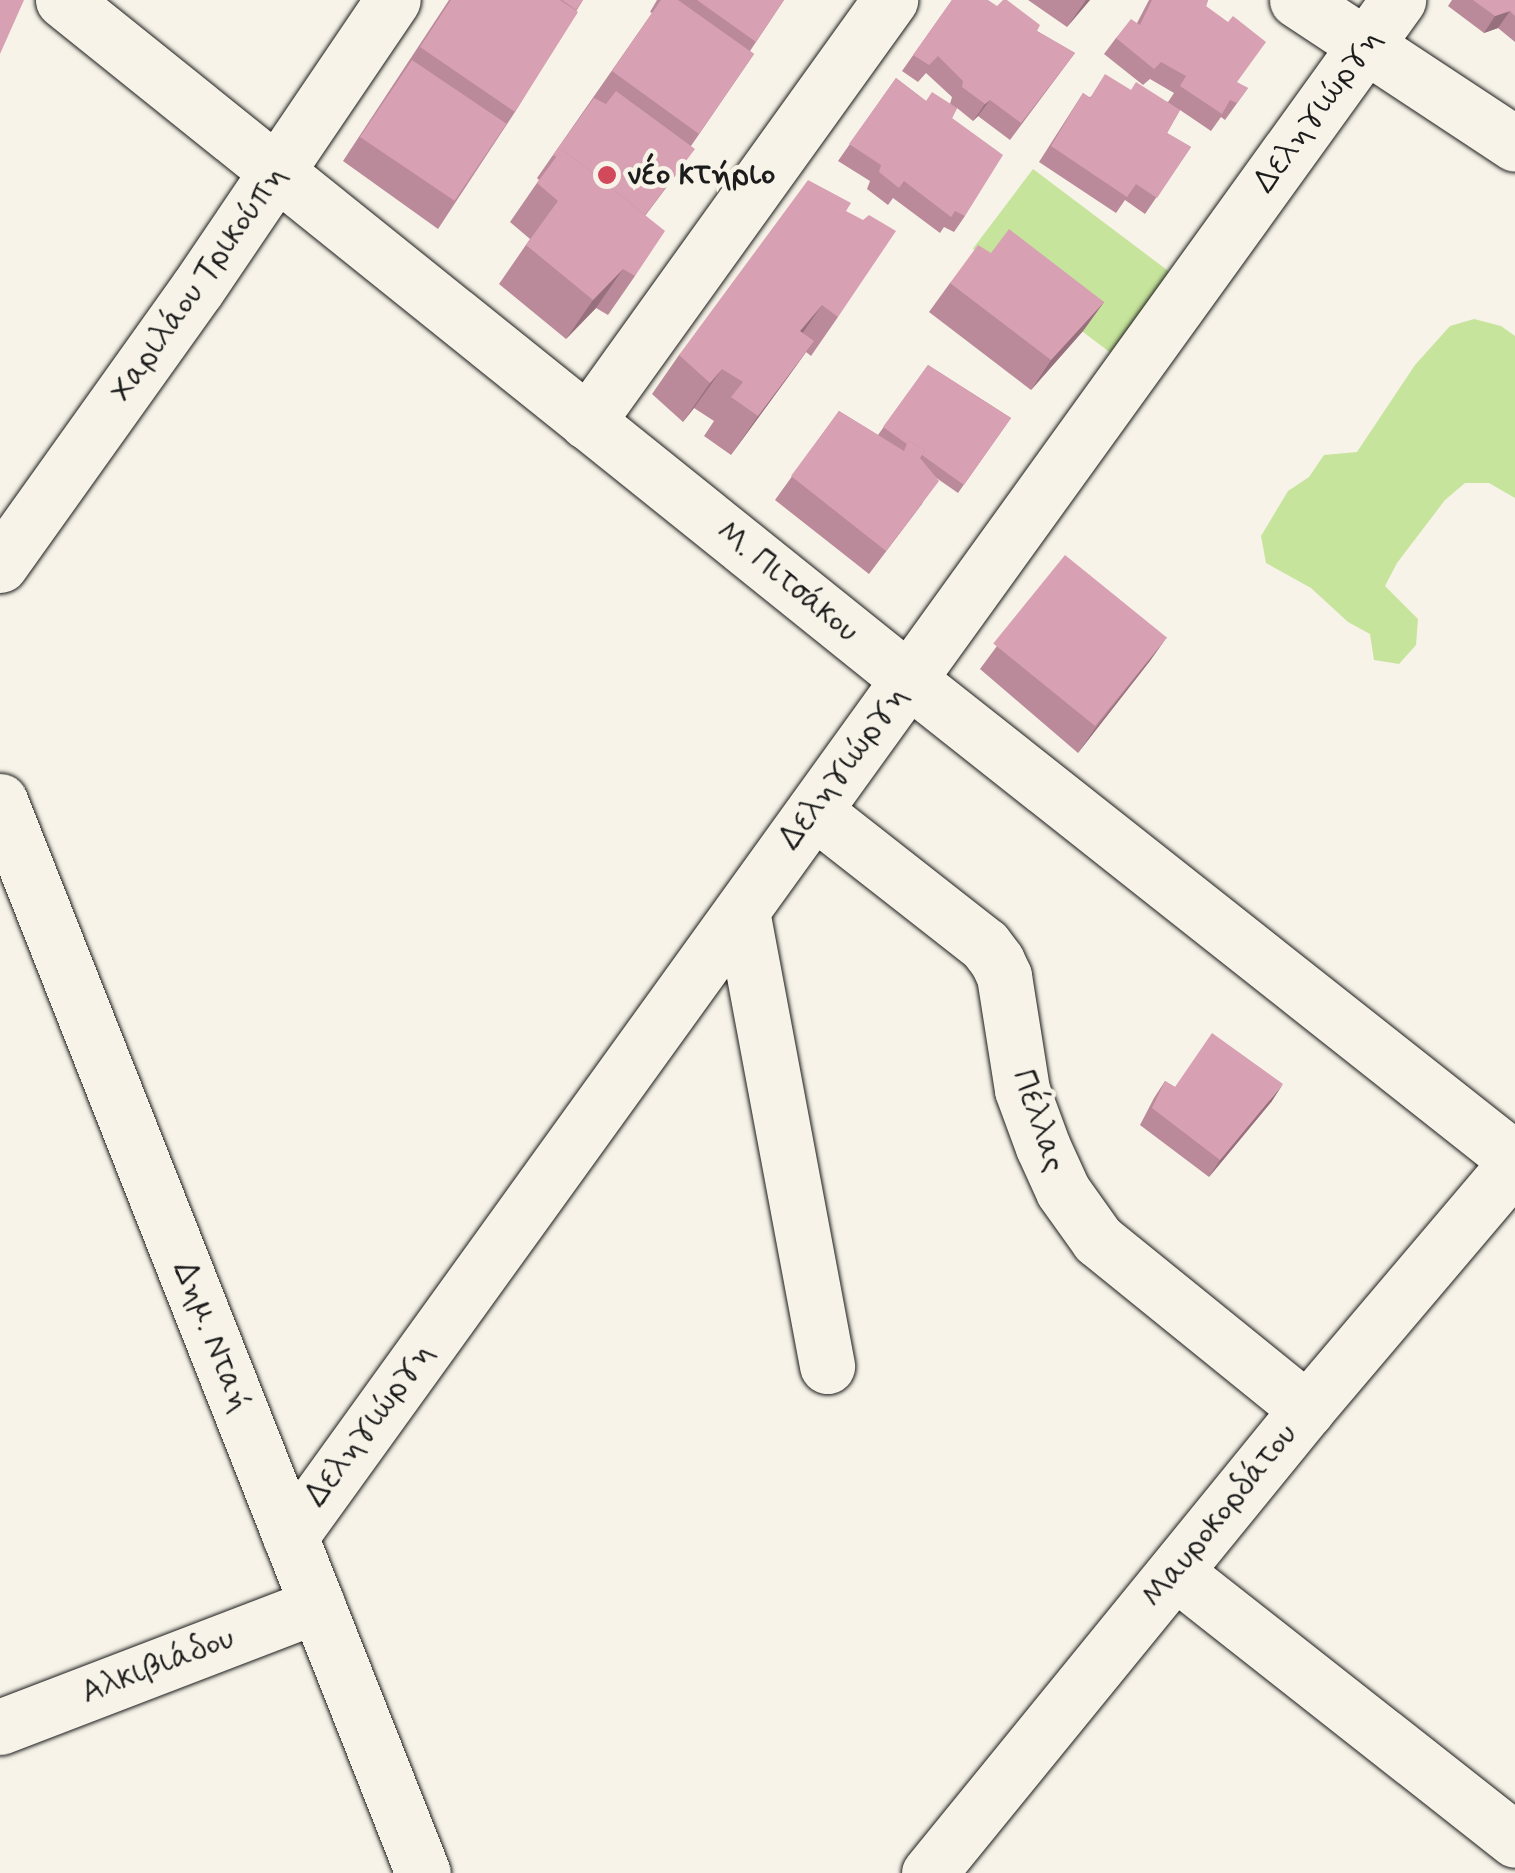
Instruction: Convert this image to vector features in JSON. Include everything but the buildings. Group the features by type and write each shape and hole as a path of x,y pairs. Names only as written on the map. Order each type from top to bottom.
{"street":[{"name":"Μ. Πιτσάκου","path":"64,0 908,680 1515,1161"},
{"name":"Χαριλάου Τρικούπη","path":"0,565 276,173 392,0"},
{"path":"586,422 890,0"},
{"path":"1296,0 1515,144"},
{"name":"Δεληγιώργη","path":"290,1537 1398,0"},
{"name":"Δημ. Νταή","path":"0,801 422,1873"},
{"name":"Πέλλας","path":"814,811 985,944 997,960 1004,976 1022,1090 1063,1192 1098,1240 1307,1410"},
{"path":"742,910 826,1366"},
{"name":"Μαυροκορδάτου","path":"929,1873 1515,1161"},
{"path":"1175,1572 1515,1840"},
{"name":"Αλκιβιάδου","path":"0,1727 317,1604"}],"green space":[{"path":"1033,169 1170,273 1110,352 973,249"},
{"path":"1474,319 1501,326 1515,336 1515,498 1489,483 1465,483 1445,500 1397,563 1385,586 1418,619 1416,645 1399,664 1374,660 1370,634 1348,622 1311,588 1266,563 1261,536 1288,491 1309,477 1324,455 1357,452 1415,365 1450,326"}],"place":[{"name":"νέο κτήριο","path":"607,175"}]}
